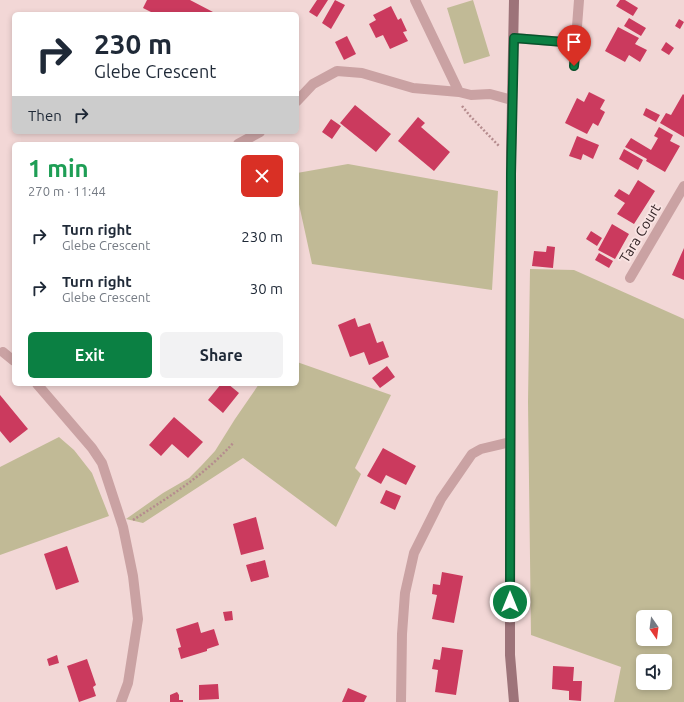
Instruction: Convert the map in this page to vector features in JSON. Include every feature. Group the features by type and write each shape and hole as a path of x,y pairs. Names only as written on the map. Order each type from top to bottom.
{"main road":[{"path":"514,0 510,442 510,656 514,702"}],"street":[{"path":"415,0 459,92"},
{"path":"574,66 579,0"},
{"path":"514,38 576,43"},
{"path":"299,99 313,84 337,71 362,73 413,88 471,94 490,94 512,100"},
{"path":"242,142 256,134"},
{"name":"Tara Court","path":"630,278 684,186"},
{"name":"Tara Court","path":"674,203 684,207"},
{"path":"3,352 12,359"},
{"path":"39,386 92,448 102,463 123,527 133,576 138,619 128,683 121,702"},
{"path":"400,702 405,593 414,552 441,499 472,454 481,449 510,442"}],"path":[{"path":"459,92 462,106 471,117 497,144 512,152"},
{"path":"123,527 195,480 222,456 234,442"}],"shaded area":[{"path":"473,0 490,56 464,64 447,8"},
{"path":"348,164 498,191 492,290 312,264 299,204 299,173"},
{"path":"530,269 574,270 684,319 684,702 614,702 621,667 531,635 528,402"},
{"path":"299,363 391,395 355,468 361,474 336,527 243,458 143,523 126,519 163,493 189,478 215,451 258,386 299,386"},
{"path":"59,437 74,450 92,473 109,516 0,555 0,467"}],"building":[{"path":"147,0 190,0 213,12 151,12 143,8"},
{"path":"317,0 328,0 317,17 309,12"},
{"path":"335,0 345,5 331,29 322,23"},
{"path":"620,0 625,0 638,8 633,16 616,6"},
{"path":"391,6 398,20 401,18 407,31 403,32 408,41 390,49 383,35 376,38 369,24 376,20 373,15"},
{"path":"629,18 646,28 641,36 624,26"},
{"path":"679,19 684,22 680,29 675,26"},
{"path":"618,27 639,38 635,44 647,50 640,62 629,55 625,62 605,51"},
{"path":"347,36 356,54 344,60 335,42"},
{"path":"666,42 674,48 669,55 661,50"},
{"path":"589,92 605,100 600,109 605,112 598,126 593,123 587,134 565,123 577,98 584,102"},
{"path":"683,94 684,137 660,123 666,113 671,115"},
{"path":"355,105 391,134 376,152 340,123"},
{"path":"646,108 660,115 656,122 643,115"},
{"path":"418,117 425,123 421,127 450,152 434,171 398,141"},
{"path":"331,119 341,126 332,139 322,132"},
{"path":"659,127 673,135 670,141 680,146 665,172 646,161 647,159 625,147 631,138 651,150 658,138 654,136"},
{"path":"577,136 599,145 593,159 583,154 581,160 569,156"},
{"path":"624,149 643,160 638,170 619,159"},
{"path":"638,180 655,191 634,224 617,214 625,203 614,196 619,189 629,195"},
{"path":"612,224 629,234 615,259 598,250"},
{"path":"591,231 602,238 597,246 586,239"},
{"path":"547,246 555,247 553,268 532,266 534,251 546,252"},
{"path":"684,248 684,280 672,275"},
{"path":"599,253 613,261 609,268 595,260"},
{"path":"355,318 358,327 370,323 377,343 383,341 389,357 369,365 364,352 350,357 338,325"},
{"path":"387,366 395,377 380,388 372,378"},
{"path":"219,386 230,386 239,393 223,413 208,400"},
{"path":"0,395 28,429 10,443 0,431"},
{"path":"174,417 203,442 188,458 172,444 161,456 149,445"},
{"path":"383,448 416,466 406,485 386,475 381,484 367,476"},
{"path":"386,490 401,496 395,510 380,503"},
{"path":"256,517 264,549 241,555 233,524"},
{"path":"67,546 79,582 56,590 44,554"},
{"path":"265,560 269,577 251,582 246,565"},
{"path":"442,572 463,576 454,623 432,619 437,595 432,594 433,584 440,585"},
{"path":"232,611 233,620 225,621 223,612"},
{"path":"198,622 201,633 214,629 219,645 207,649 207,651 181,659 178,648 181,647 176,629"},
{"path":"442,647 463,650 456,695 435,692 438,670 432,669 434,659 440,660"},
{"path":"57,655 59,663 49,666 47,659"},
{"path":"87,659 96,685 93,687 96,696 79,702 67,666"},
{"path":"553,666 574,667 573,681 582,681 581,701 569,700 569,691 552,689"},
{"path":"218,684 219,699 199,700 199,685"},
{"path":"348,688 367,696 364,702 342,702"},
{"path":"177,692 179,695 179,700 183,700 183,702 170,702 170,695"}],"route":[{"path":"510,602 511,174 514,38 576,43 574,66"}]}
